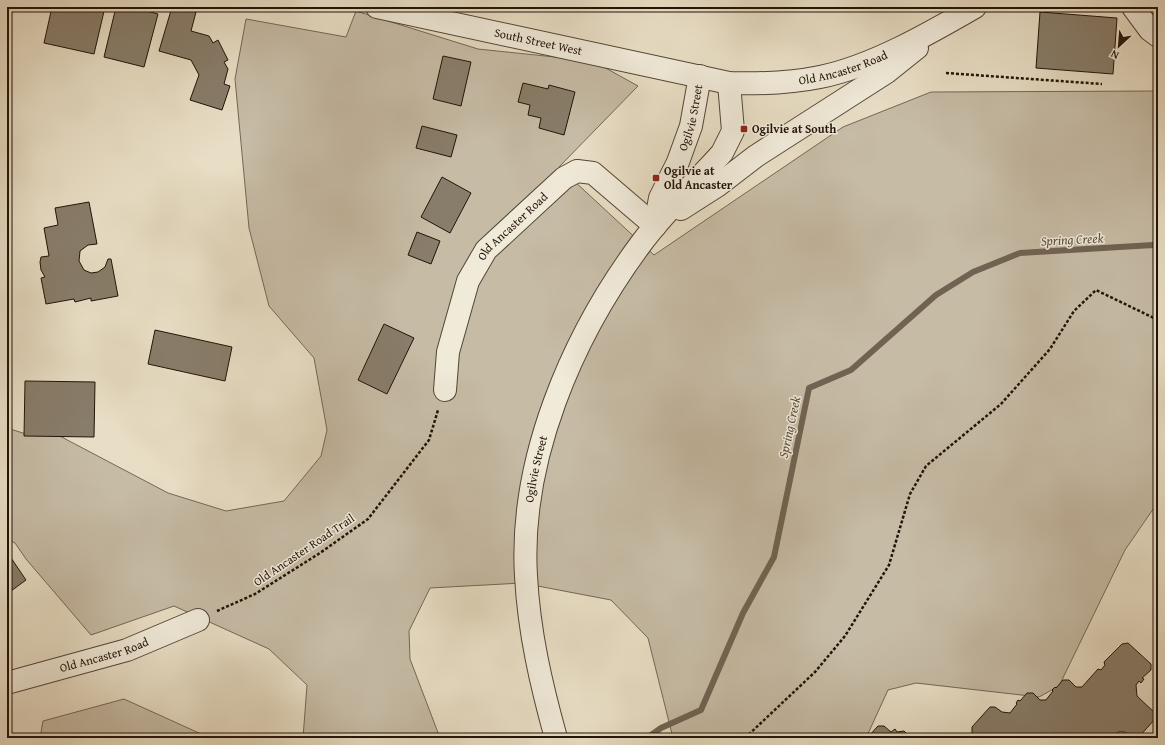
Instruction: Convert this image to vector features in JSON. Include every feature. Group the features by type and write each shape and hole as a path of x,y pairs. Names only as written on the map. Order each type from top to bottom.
{"street":[{"name":"South Street West","path":"377,7 700,76"},
{"name":"Old Ancaster Road","path":"700,76 729,83 759,83 820,77 846,70 889,52 952,21 975,7"},
{"path":"1133,7 1150,30 1158,36"},
{"path":"655,226 717,186 756,156 887,72 952,21"},
{"name":"Ogilvie Street","path":"655,226 660,198 678,162 691,126 700,76"},
{"name":"Ogilvie Street","path":"556,738 543,692 530,622 526,574 530,492 541,441 565,377 587,330 613,285 655,226 722,153 730,140 733,131 729,83"},
{"name":"Old Ancaster Road","path":"445,390 448,352 468,281 486,250 564,178 577,171 593,173 655,226"},
{"name":"Old Ancaster Road","path":"7,683 127,650 198,620"}],"path":[{"path":"946,73 1102,84"},
{"path":"745,738 815,672 846,636 889,565 910,494 926,466 1001,404 1050,349 1074,311 1096,290 1158,320"},
{"name":"Old Ancaster Road Trail","path":"198,620 255,594 320,553 368,519 429,440 445,390"}],"shaded area":[{"path":"356,11 478,49 593,61 638,86 559,167 654,255 843,127 931,92 1158,91 1158,502 1125,550 1059,686 1039,697 916,683 888,690 866,738 673,738 648,638 611,600 522,583 430,588 409,631 410,659 440,738 303,738 307,685 269,649 174,606 91,635 26,559 15,543 7,539 7,428 26,434 54,433 168,493 226,511 284,501 321,456 327,430 314,358 269,306 249,228 235,79 246,19 346,37"},
{"path":"124,699 210,738 40,738 43,721"}],"building":[{"path":"52,7 105,7 94,54 44,43"},
{"path":"116,7 132,7 158,14 144,67 104,57"},
{"path":"172,7 196,12 191,31 209,36 213,43 218,40 228,60 224,62 228,69 224,84 230,86 222,110 190,100 199,75 191,60 159,51"},
{"path":"1040,12 1117,18 1113,74 1036,68"},
{"path":"443,56 471,62 461,106 433,99"},
{"path":"523,83 548,89 549,85 575,92 564,135 539,128 541,118 528,115 530,105 518,102"},
{"path":"422,126 457,135 451,157 416,148"},
{"path":"442,177 471,193 450,233 421,217"},
{"path":"89,202 97,244 88,245 80,251 79,261 84,270 91,273 98,272 105,267 108,259 111,259 118,296 91,301 91,298 75,302 74,299 46,304 41,278 45,277 41,270 40,262 41,257 49,256 44,228 58,225 55,208"},
{"path":"417,232 440,241 431,264 408,255"},
{"path":"384,324 414,338 387,394 358,380"},
{"path":"155,330 232,347 225,381 148,364"},
{"path":"25,381 95,382 94,437 24,436"},
{"path":"7,552 26,580 11,591 7,585"},
{"path":"1128,643 1151,664 1151,670 1142,678 1144,679 1141,683 1139,681 1136,685 1137,696 1155,713 1155,719 1138,738 1131,738 1125,732 1118,732 1112,738 977,738 972,733 972,727 990,707 995,707 1002,712 1010,713 1017,704 1016,703 1018,700 1020,701 1027,693 1033,693 1040,700 1046,700 1053,691 1052,690 1055,687 1056,688 1063,680 1069,680 1076,687 1082,687 1098,669 1101,670 1105,665 1104,662 1122,644"},
{"path":"878,726 884,726 891,732 895,729 897,732 904,731 911,738 867,738"}],"waterway":[{"name":"Spring Creek","path":"647,738 661,728 701,710 743,613 774,557 809,388 851,370 936,295 973,272 1020,253 1153,245 1158,246"}],"place":[{"name":"Ogilvie at South","path":"744,129"},
{"name":"Ogilvie at Old Ancaster","path":"656,178"}]}
